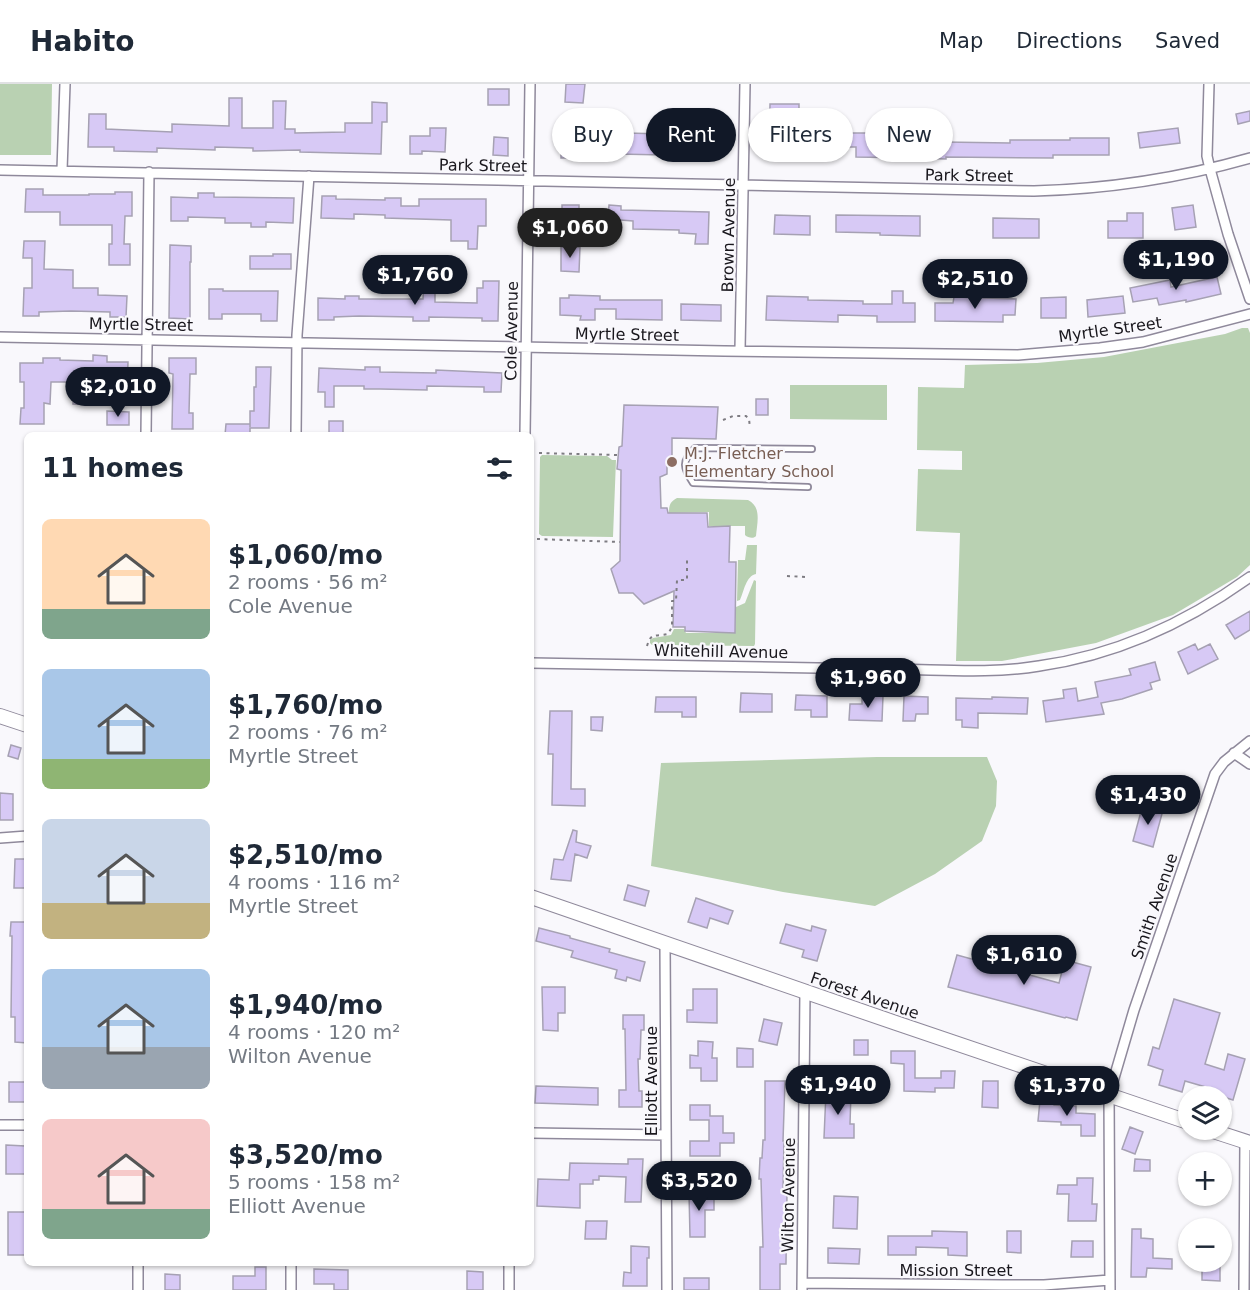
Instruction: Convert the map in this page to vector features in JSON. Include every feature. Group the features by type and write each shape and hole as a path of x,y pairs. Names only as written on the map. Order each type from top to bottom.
{"main road":[{"path":"0,716 24,724"},
{"name":"Forest Avenue","path":"534,898 1178,1119"},
{"path":"1232,1137 1247,1142"}],"street":[{"path":"62,170 65,84"},
{"name":"Cole Avenue","path":"525,432 531,84"},
{"name":"Brown Avenue","path":"740,350 745,84"},
{"path":"1209,84 1207,156 1228,234 1250,299"},
{"name":"Park Street","path":"0,170 1042,191 1110,186 1210,169 1250,158"},
{"path":"146,432 149,172"},
{"path":"296,432 297,342 309,176"},
{"name":"Myrtle Street","path":"0,336 970,355 1039,353 1143,342 1250,314"},
{"name":"Whitehill Avenue","path":"534,663 961,670 1038,667 1093,654 1149,635 1201,610 1250,577"},
{"name":"Smith Avenue","path":"1110,1285 1109,1095 1134,1010 1215,774 1224,762 1250,741"},
{"path":"1234,753 1250,764"},
{"path":"0,838 24,836"},
{"name":"Elliott Avenue","path":"665,943 667,1290"},
{"name":"Wilton Avenue","path":"802,1287 805,992"},
{"path":"0,1125 24,1125"},
{"path":"534,1133 666,1135"},
{"path":"1244,1290 1247,1142"},
{"path":"138,1266 138,1290"},
{"path":"291,1266 291,1290"},
{"path":"508,1290 509,1266"},
{"name":"Mission Street","path":"802,1287 1110,1285"}],"lane":[{"path":"808,487 693,483 687,474 685,464 687,455 695,448 812,449"}],"path":[{"path":"723,420 733,416 746,416 749,418 750,428"},
{"path":"539,453 618,455"},
{"path":"537,539 621,542"},
{"path":"647,646 649,638 668,633 672,627 672,601 676,601 677,580 687,580 687,557"},
{"path":"788,576 807,577"}],"green space":[{"path":"0,84 52,84 51,155 0,155"},
{"path":"1248,328 1250,333 1250,565 1237,577 1173,615 1096,643 1002,661 956,661 960,533 916,531 918,469 962,470 962,451 917,450 918,387 964,388 965,365 1037,363 1104,357 1225,334"},
{"path":"790,385 887,385 887,420 790,419"},
{"path":"542,455 607,456 616,460 613,537 542,536 539,534 540,457"},
{"path":"677,498 748,500 757,511 756,536 751,538 745,535 745,526 709,526 709,512 669,513 670,504"},
{"path":"747,545 757,545 756,574 750,578 740,600 737,601 738,560 745,560"},
{"path":"754,580 756,581 754,646 652,645 650,643 653,638 671,635 674,629 684,629 686,633 735,633 736,607 745,603"},
{"path":"877,757 987,757 997,781 996,806 982,841 935,874 875,906 783,892 651,866 661,763"}],"building":[{"path":"566,84 585,84 583,103 565,102"},
{"path":"488,89 509,89 509,105 488,105"},
{"path":"229,98 242,98 242,128 273,128 273,101 286,101 285,129 295,129 295,133 345,132 345,123 372,123 372,102 387,103 387,122 382,122 381,154 300,152 300,150 253,151 253,148 215,147 215,150 157,148 157,152 114,151 114,147 88,147 89,114 106,114 106,129 172,132 172,124 229,126"},
{"path":"770,104 799,104 799,108 770,108"},
{"path":"1250,111 1250,121 1238,124 1236,114"},
{"path":"430,128 446,128 445,152 422,151 422,154 410,154 410,136 430,136"},
{"path":"1178,128 1180,143 1140,148 1138,133"},
{"path":"634,133 646,134 646,155 634,154"},
{"path":"853,133 865,133 865,157 856,157 856,147 853,147"},
{"path":"494,137 508,138 508,156 493,155"},
{"path":"1109,138 1109,155 1053,155 1053,158 953,157 953,142 1010,143 1010,140"},
{"path":"26,189 43,189 43,195 132,192 132,216 125,216 124,244 130,244 130,265 109,265 112,225 60,225 60,212 25,212"},
{"path":"198,193 214,193 214,197 294,198 293,223 266,222 266,227 251,227 251,223 225,223 225,218 188,217 188,221 171,221 171,197 198,198"},
{"path":"322,196 336,196 336,199 401,198 401,206 419,206 419,199 486,199 486,226 478,226 477,249 468,249 468,241 451,241 451,220 385,218 385,215 354,214 354,219 321,218"},
{"path":"562,205 579,205 579,228 562,228"},
{"path":"609,205 621,206 621,210 709,212 708,244 695,244 696,234 679,233 679,230 633,229 633,221 608,219"},
{"path":"1193,205 1196,227 1175,230 1172,208"},
{"path":"1127,213 1143,213 1143,238 1108,238 1108,221 1127,221"},
{"path":"775,215 810,216 810,235 774,234"},
{"path":"836,215 920,216 920,236 836,232"},
{"path":"993,218 1039,219 1039,238 993,238"},
{"path":"24,241 45,241 44,269 73,270 73,288 98,288 98,295 127,296 126,317 110,317 110,312 71,311 39,312 39,316 23,316 24,288 32,288 32,258 23,258"},
{"path":"170,245 191,246 190,319 169,318"},
{"path":"561,247 580,247 579,272 561,271"},
{"path":"273,254 291,254 291,269 250,269 250,256 273,256"},
{"path":"424,277 435,277 435,302 477,303 477,288 483,288 483,281 499,281 498,321 482,321 482,318 429,317 429,321 413,321 413,317 359,316 318,320 318,298 345,299 345,296 359,296 359,299 423,299"},
{"path":"1217,277 1221,294 1186,302 1186,300 1159,305 1157,298 1133,302 1130,288 1170,280 1171,287"},
{"path":"209,289 278,291 277,321 261,321 261,314 222,314 222,319 209,319"},
{"path":"892,291 903,291 903,303 915,303 915,322 877,322 877,316 838,315 838,322 766,320 767,296 808,297 808,300 863,301 863,304 892,304"},
{"path":"569,295 600,296 600,300 662,300 662,320 616,319 616,309 595,309 595,320 580,320 581,316 560,315 560,298 569,298"},
{"path":"1123,296 1125,313 1088,317 1087,300"},
{"path":"954,297 1016,299 1015,315 1003,315 1003,322 935,321 935,303 953,303"},
{"path":"1066,297 1066,318 1041,318 1041,298"},
{"path":"681,304 721,305 721,321 681,320"},
{"path":"93,355 107,356 107,362 128,362 127,392 99,391 99,405 73,404 74,382 51,382 50,404 44,403 44,424 20,424 21,408 24,408 24,382 20,382 20,363 43,363 43,358 93,361"},
{"path":"169,358 196,358 196,374 190,374 189,413 193,413 193,429 172,429 173,374 169,373"},
{"path":"256,367 271,367 269,428 250,428 250,432 225,432 226,424 250,424 250,411 254,411"},
{"path":"365,367 380,367 380,372 436,373 436,370 502,373 501,392 484,392 484,387 427,386 427,390 334,386 334,407 325,407 325,392 318,392 319,368 365,370"},
{"path":"756,399 768,399 768,415 756,415"},
{"path":"624,405 718,407 716,439 672,438 672,460 667,462 667,474 660,477 661,508 667,508 668,513 707,513 708,527 730,526 729,562 736,562 735,633 685,631 685,627 673,627 674,591 644,604 633,593 619,593 611,569 620,561 621,470 617,469 619,447 622,446"},
{"path":"107,411 129,412 129,425 107,425"},
{"path":"329,421 343,421 343,432 329,432"},
{"path":"1250,611 1250,630 1235,639 1226,625"},
{"path":"1195,644 1198,650 1210,644 1218,659 1188,674 1178,652"},
{"path":"1155,662 1160,680 1150,683 1152,689 1101,703 1104,714 1046,722 1043,701 1064,698 1063,690 1076,688 1078,701 1098,697 1095,682 1131,675 1129,669"},
{"path":"741,693 772,694 772,712 740,712"},
{"path":"796,695 827,696 827,717 811,717 811,710 795,710"},
{"path":"862,695 883,696 882,721 849,720 850,704 862,704"},
{"path":"904,696 928,697 928,714 916,714 915,721 903,721"},
{"path":"656,697 696,697 696,717 682,717 682,712 655,712"},
{"path":"992,697 1028,698 1027,714 978,713 978,728 962,727 962,720 956,720 956,698 992,699"},
{"path":"550,711 572,711 571,789 585,789 585,806 552,805 553,754 548,754"},
{"path":"591,717 603,717 602,731 591,730"},
{"path":"11,745 21,748 18,759 8,756"},
{"path":"0,793 13,794 13,820 0,820"},
{"path":"1143,804 1163,810 1153,847 1133,841"},
{"path":"573,830 577,831 576,842 591,846 587,858 575,854 571,881 551,879 554,859 563,860"},
{"path":"15,859 24,859 24,888 14,888"},
{"path":"628,885 649,891 645,906 624,900"},
{"path":"696,898 733,911 728,924 710,918 707,928 688,922"},
{"path":"11,922 24,922 24,1043 15,1042 15,1017 11,1017 12,936 10,936"},
{"path":"786,924 811,931 812,926 826,930 817,961 802,957 804,950 780,943"},
{"path":"539,928 570,936 570,938 610,949 609,952 645,962 640,981 627,977 626,981 615,978 617,970 571,957 573,951 536,941"},
{"path":"957,955 1059,983 1065,960 1091,967 1077,1020 948,987"},
{"path":"542,987 565,987 565,1013 558,1013 558,1031 543,1030"},
{"path":"693,989 717,989 717,1023 687,1022 687,1010 693,1010"},
{"path":"1174,999 1220,1013 1205,1064 1224,1070 1228,1054 1245,1059 1233,1100 1232,1086 1202,1086 1185,1081 1184,1086 1178,1086 1178,1091 1159,1085 1163,1070 1148,1065 1153,1047 1159,1049"},
{"path":"623,1015 644,1015 644,1030 641,1030 640,1059 638,1059 642,1107 619,1107 619,1090 626,1090"},
{"path":"764,1019 782,1023 777,1045 759,1041"},
{"path":"854,1040 868,1040 868,1055 854,1055"},
{"path":"698,1041 713,1042 712,1058 717,1058 717,1081 701,1081 701,1068 690,1068 690,1055 698,1056"},
{"path":"737,1048 753,1049 753,1067 737,1067"},
{"path":"891,1051 915,1051 915,1078 941,1078 941,1071 955,1071 954,1088 935,1088 935,1092 904,1091 904,1064 891,1063"},
{"path":"862,1072 873,1072 873,1083 862,1083"},
{"path":"765,1081 785,1081 783,1192 787,1192 786,1264 780,1264 780,1290 760,1290 760,1247 763,1247 761,1179 759,1179 760,1158 762,1158 763,1140 765,1140"},
{"path":"983,1081 998,1081 998,1108 982,1107"},
{"path":"9,1082 24,1082 24,1102 9,1102"},
{"path":"536,1086 598,1088 598,1105 535,1103"},
{"path":"826,1092 851,1092 850,1124 854,1124 854,1138 824,1138"},
{"path":"1040,1100 1054,1101 1054,1105 1076,1106 1076,1113 1095,1114 1095,1136 1081,1136 1081,1125 1061,1125 1061,1122 1038,1121"},
{"path":"690,1105 710,1105 710,1116 723,1116 723,1133 734,1133 734,1143 720,1143 720,1156 690,1156 690,1141 709,1141 709,1120 690,1120"},
{"path":"1130,1127 1143,1132 1135,1154 1122,1149"},
{"path":"6,1145 24,1146 24,1174 6,1174"},
{"path":"628,1159 643,1159 641,1202 625,1202 626,1177 599,1176 599,1180 593,1180 593,1184 580,1184 580,1208 537,1206 538,1179 569,1180 570,1163 628,1164"},
{"path":"1135,1159 1150,1160 1150,1171 1134,1171"},
{"path":"723,1166 736,1166 736,1194 722,1194"},
{"path":"1077,1178 1093,1178 1092,1204 1097,1204 1096,1221 1068,1221 1069,1194 1057,1194 1058,1185 1077,1185"},
{"path":"689,1193 714,1193 714,1210 705,1210 705,1237 690,1237"},
{"path":"834,1196 858,1197 857,1229 833,1228"},
{"path":"8,1212 24,1212 24,1255 8,1255"},
{"path":"586,1221 607,1221 606,1239 585,1239"},
{"path":"1132,1229 1141,1229 1141,1238 1153,1239 1153,1258 1172,1259 1172,1269 1147,1268 1146,1277 1131,1277"},
{"path":"932,1231 967,1232 967,1256 948,1255 948,1248 916,1247 916,1255 888,1255 888,1236 932,1236"},
{"path":"1007,1231 1021,1231 1021,1253 1007,1252"},
{"path":"1072,1241 1093,1241 1093,1257 1071,1257"},
{"path":"631,1246 649,1247 647,1286 623,1286 624,1272 631,1273"},
{"path":"828,1248 860,1249 859,1264 828,1263"},
{"path":"255,1267 266,1267 266,1290 233,1290 233,1276 255,1276"},
{"path":"314,1269 348,1270 348,1290 334,1290 334,1284 314,1284"},
{"path":"467,1271 483,1272 483,1290 467,1290"},
{"path":"1202,1272 1220,1272 1220,1281 1202,1280"},
{"path":"165,1274 180,1275 180,1290 165,1290"},
{"path":"684,1278 709,1278 709,1290 684,1290"}],"place":[{"name":"M.J. Fletcher Elementary School","path":"672,462"}]}
